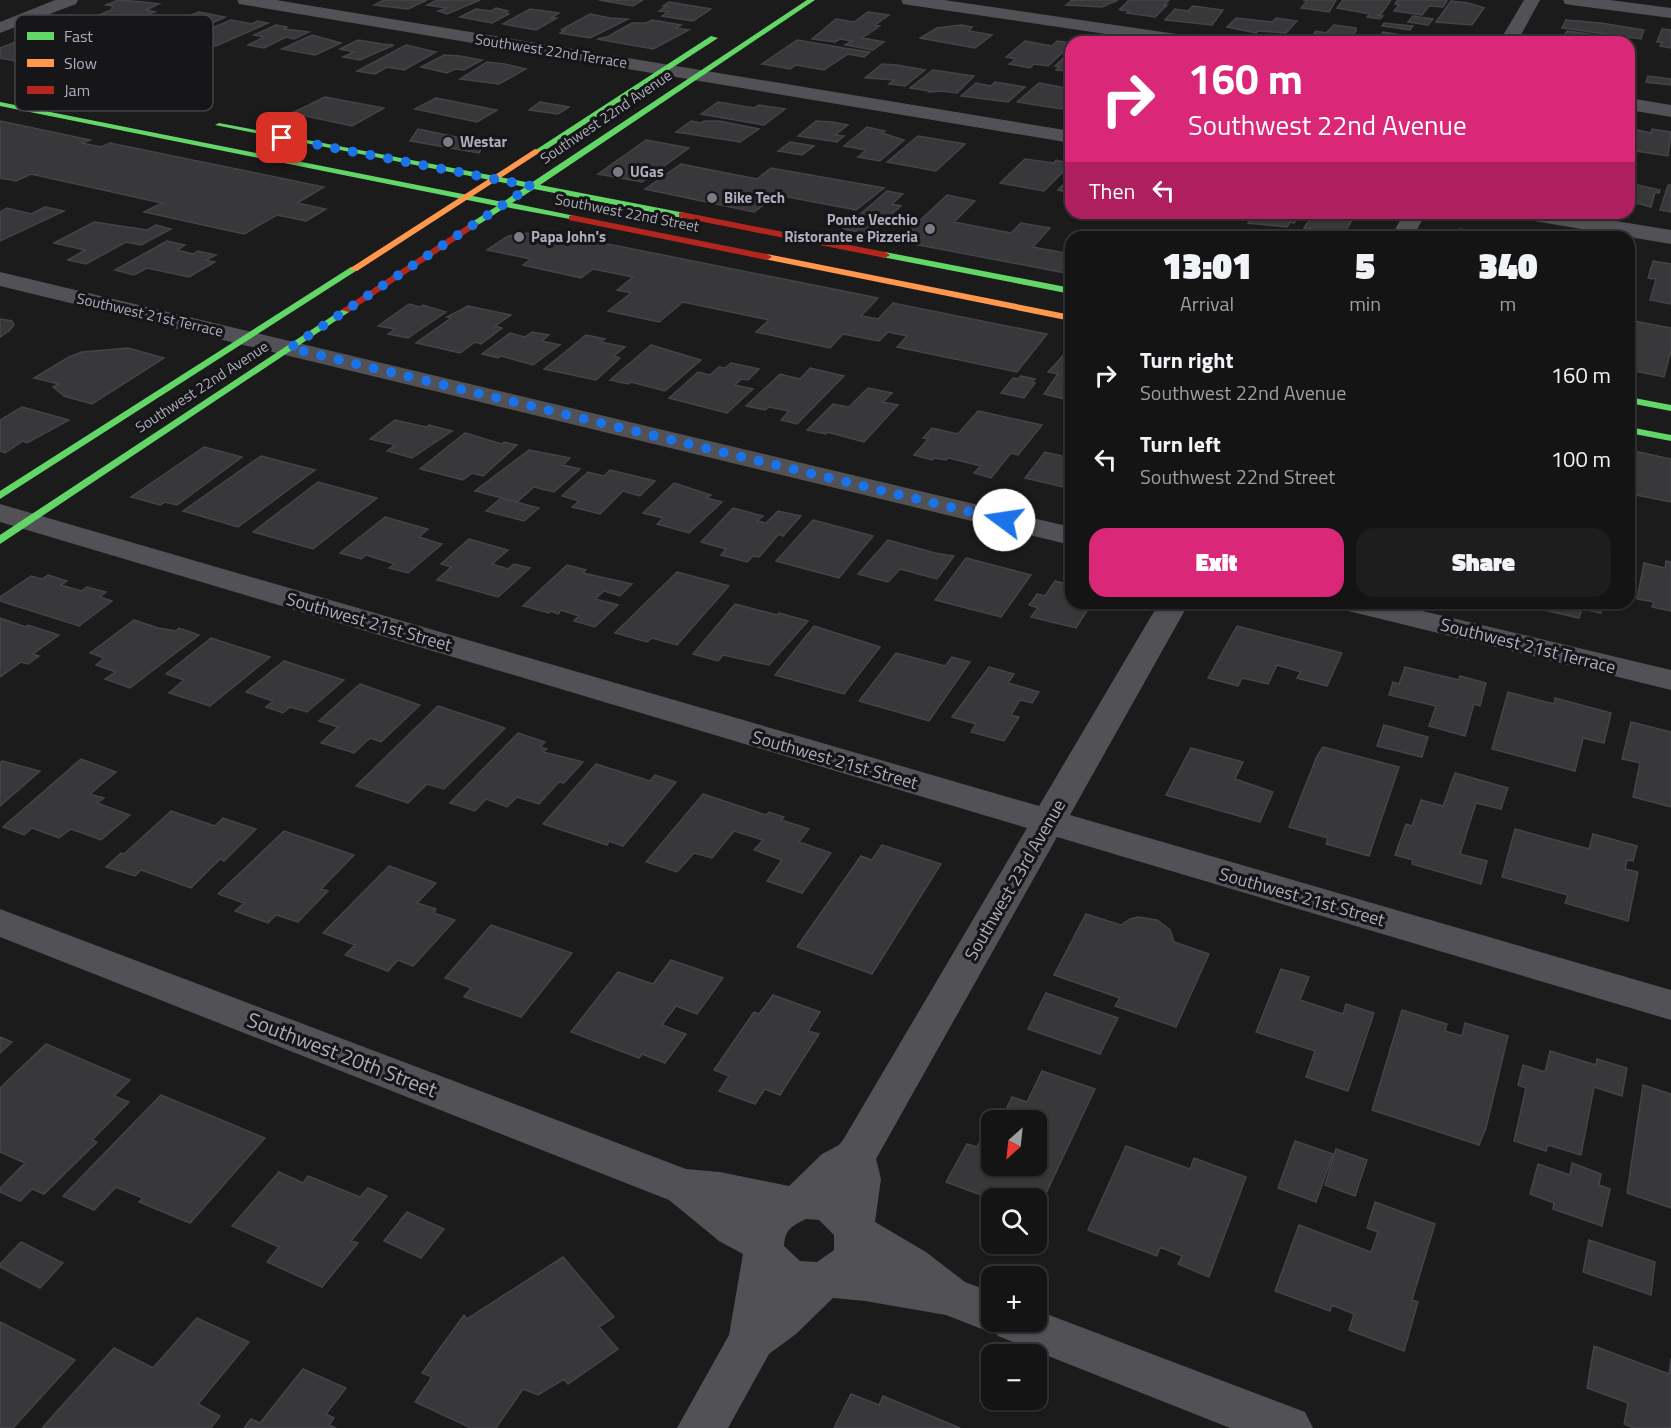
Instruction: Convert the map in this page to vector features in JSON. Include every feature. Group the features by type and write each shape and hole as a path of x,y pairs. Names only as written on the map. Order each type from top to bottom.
{"main road":[{"name":"Southwest 22nd Avenue","path":"0,540 14,517 290,348 812,0"},
{"name":"Southwest 22nd Avenue","path":"0,496 724,32"},
{"name":"Southwest 22nd Street","path":"0,104 15,107"},
{"name":"Southwest 22nd Street","path":"35,111 1065,317"},
{"name":"Southwest 22nd Street","path":"203,122 1065,290"},
{"path":"1635,401 1671,408"},
{"path":"1635,431 1671,438"}],"street":[{"path":"32,15 70,0"},
{"name":"Southwest 22nd Terrace","path":"245,0 1065,136"},
{"path":"909,0 1156,36"},
{"path":"1511,36 1532,0"},
{"path":"1571,0 1671,13"},
{"path":"0,28 15,22"},
{"path":"1635,105 1671,111"},
{"path":"1564,219 1671,237"},
{"name":"Southwest 21st Terrace","path":"0,279 1065,535"},
{"name":"Southwest 21st Street","path":"14,517 1671,1005"},
{"name":"Southwest 23rd Avenue","path":"795,1203 837,1166 854,1157 1171,609"},
{"name":"Southwest 21st Terrace","path":"1376,609 1671,680"},
{"name":"Southwest 20th Street","path":"0,922 684,1187 720,1190 795,1203"},
{"path":"752,1340 780,1320 825,1279 844,1270 853,1259 858,1247 855,1228 859,1179 854,1157"},
{"name":"Southwest 20th Street","path":"684,1187 763,1250"},
{"path":"702,1428 752,1340 768,1220 795,1203 831,1205 844,1213 855,1228 949,1296"},
{"path":"763,1250 774,1269 787,1277 803,1282 825,1279 865,1281 949,1296 981,1309"},
{"path":"1040,1332 1288,1428"}],"building":[{"path":"119,0 159,4 146,10 155,12 147,15 99,15 111,10 113,6 106,5"},
{"path":"384,0 427,0 408,9 374,5"},
{"path":"437,0 480,0 447,14 438,11 447,8 427,5"},
{"path":"599,0 643,0 633,6"},
{"path":"1072,0 1118,0 1102,7 1066,5"},
{"path":"1129,0 1169,0 1155,17 1121,10"},
{"path":"1303,0 1336,0 1329,12 1301,8 1307,1"},
{"path":"1343,0 1391,0 1381,14 1377,15 1383,16 1380,19 1367,17 1370,14 1337,8"},
{"path":"1397,1 1447,1 1443,7 1429,6 1422,15 1394,11 1399,5 1395,4"},
{"path":"1451,1 1484,8 1472,25 1436,22"},
{"path":"669,2 711,9 693,21 662,16 668,12 659,11"},
{"path":"1193,6 1223,10 1212,25 1165,20 1175,9 1188,11"},
{"path":"496,8 508,11 505,12 509,14 492,23 460,17 476,9 491,11"},
{"path":"530,9 559,13 552,18 557,18 536,30 503,24"},
{"path":"199,12 225,17 213,23 213,15 191,15"},
{"path":"868,12 889,15 875,25 880,26 862,38 884,42 873,50 845,45 852,41 840,39 835,42 812,39 836,19 854,22"},
{"path":"590,14 628,19 590,38 560,33 565,30 561,30"},
{"path":"1413,16 1433,19 1428,25 1408,22"},
{"path":"1236,18 1272,22 1276,18 1297,21 1286,33 1258,31 1256,33 1227,27"},
{"path":"231,20 252,24 257,21 268,23 216,46 213,45 213,28"},
{"path":"652,20 681,25 676,28 689,30 653,49 597,39 607,37 632,23 646,23"},
{"path":"1566,20 1644,30 1641,39 1635,38 1635,36 1562,28"},
{"path":"1384,23 1413,26 1410,30 1382,26"},
{"path":"276,25 287,27 284,29 309,32 294,39 286,37 264,48 248,45 264,37 254,35"},
{"path":"961,25 972,27 969,31 992,35 975,48 920,38 937,28"},
{"path":"1334,25 1356,28 1352,36 1312,36 1316,31 1326,33"},
{"path":"1662,29 1671,30 1671,48 1660,46 1662,42 1657,42"},
{"path":"1567,31 1604,36 1564,36"},
{"path":"1383,32 1407,36 1380,36"},
{"path":"312,35 341,43 315,55 282,49"},
{"path":"358,40 394,45 360,60 343,57 354,52 340,49"},
{"path":"797,40 870,52 864,57 848,54 824,70 796,65 790,69 762,64"},
{"path":"1025,41 1052,46 1057,41 1065,42 1065,50 1048,66 1034,64 1030,68 1009,64 1016,59 1006,57"},
{"path":"15,42 15,61 0,58 0,48"},
{"path":"406,45 436,52 404,70 387,67 375,74 357,71"},
{"path":"444,55 482,60 464,70 455,69 447,73 421,67"},
{"path":"1065,57 1065,71 1056,70 1059,66 1055,66"},
{"path":"487,62 526,69 499,84 460,79"},
{"path":"882,64 925,70 905,86 889,84 894,80 865,78"},
{"path":"933,70 974,76 957,93 929,92 910,88"},
{"path":"1648,76 1671,79 1671,85 1646,82"},
{"path":"995,82 1025,87 1008,102 961,96 976,83 991,86"},
{"path":"1039,83 1065,88 1065,105 1061,109 1017,102"},
{"path":"325,97 384,108 352,126 292,113"},
{"path":"436,98 497,110 477,122 415,109"},
{"path":"540,102 569,107 558,114 529,110"},
{"path":"718,102 754,108 759,105 785,109 764,125 701,114"},
{"path":"0,121 90,140 82,143 101,147 110,143 324,187 297,203 326,209 306,221 277,215 244,234 144,212 162,203 31,174 16,181 0,178"},
{"path":"691,121 701,123 719,121 759,129 740,142 676,132"},
{"path":"816,121 848,125 835,135 844,136 837,142 798,136"},
{"path":"867,127 885,131 882,133 904,140 880,161 858,157 866,150 844,146"},
{"name":"Westar","path":"418,129 485,143 479,153 410,141"},
{"path":"1635,129 1651,133 1652,129 1671,132 1668,156 1635,151"},
{"path":"918,136 965,144 936,171 887,162"},
{"path":"646,140 689,148 642,182 598,174"},
{"path":"790,142 814,146 802,155 778,151"},
{"path":"1025,159 1065,162 1065,170 1044,191 1000,183"},
{"path":"681,164 757,179 771,168 884,188 856,210 777,195 754,212 645,189"},
{"path":"1065,183 1065,192 1058,190"},
{"path":"1635,184 1660,190 1659,193 1655,192 1651,207 1635,203"},
{"path":"1668,185 1671,185 1671,212 1660,210"},
{"path":"887,191 903,194 892,204 901,206 869,234 843,229"},
{"path":"947,195 975,201 954,222 1011,233 1021,223 1050,228 1033,247 1065,253 1065,273 898,241"},
{"path":"45,207 64,211 0,241 0,212 7,208 31,214"},
{"path":"1250,219 1297,219 1294,223 1290,222 1287,227 1248,223"},
{"path":"1310,219 1352,219 1346,231 1310,231 1311,229 1304,228"},
{"path":"94,222 147,230 156,225 171,229 141,245 126,242 86,264 68,260 85,250 54,243"},
{"path":"528,233 557,240 563,235 878,298 861,316 878,319 893,303 1047,334 1017,372 897,347 907,336 888,332 879,341 843,334 830,348 756,332 769,320 683,302 659,322 608,311 631,293 617,290 633,277 593,269 581,278 523,265 531,259 487,250 508,236"},
{"path":"167,241 185,245 177,250 193,254 198,251 216,255 206,260 215,262 189,277 147,268 134,275 115,270"},
{"path":"1653,261 1671,264 1671,304 1650,300 1656,279 1648,278"},
{"path":"409,304 420,307 423,305 446,312 408,338 388,334 395,329 378,326"},
{"path":"468,306 511,315 495,326 502,328 481,344 475,342 460,353 416,343 451,318 447,317"},
{"path":"0,319 12,321 14,325 0,337"},
{"path":"1635,321 1671,328 1671,350 1664,377 1635,371"},
{"path":"532,332 549,335 542,341 560,345 533,365 501,356 498,358 482,354 510,333 525,337"},
{"path":"586,335 605,339 601,342 625,347 614,356 620,358 596,380 544,369"},
{"path":"651,345 701,360 665,391 631,382 628,384 610,380"},
{"path":"128,348 164,358 92,404 64,396 53,387 59,384 34,378 82,352"},
{"path":"1065,354 1065,399 1044,394 1058,374 1048,372"},
{"path":"731,363 759,369 748,380 741,379 735,385 753,389 727,413 669,398 698,372 710,375 719,367 725,368"},
{"path":"810,368 844,376 797,424 781,420 789,411 746,406 780,374 800,379"},
{"path":"1021,376 1035,379 1032,382 1035,383 1024,398 1001,393 1013,378 1018,379"},
{"path":"868,388 892,393 883,402 898,405 864,442 827,432 826,434 807,430 833,404 849,407"},
{"path":"22,407 69,420 27,443 23,441 5,453 0,451 0,420"},
{"path":"978,411 1042,425 1018,455 1011,453 991,478 974,473 981,466 949,458 932,460 914,455 928,439 923,438 932,428 958,434"},
{"path":"395,420 452,431 412,458 387,451 395,445 370,439"},
{"path":"465,433 502,444 504,442 517,445 483,476 472,473 463,480 420,469"},
{"path":"204,447 242,457 177,505 165,502 160,505 131,497"},
{"path":"529,450 570,458 563,465 580,469 554,492 534,487 517,502 475,491"},
{"path":"1635,451 1671,459 1671,502 1635,495"},
{"path":"1045,452 1065,457 1065,487 1025,478"},
{"path":"261,456 315,470 238,527 183,511"},
{"path":"610,470 655,481 640,496 623,491 600,514 572,507 579,501 562,496 588,472 604,476"},
{"path":"318,482 377,498 313,549 253,532"},
{"path":"674,483 711,495 707,498 722,502 689,533 657,524 663,518 643,513"},
{"path":"501,498 539,508 524,521 486,511"},
{"path":"733,508 763,516 757,521 766,523 778,511 801,516 783,536 779,534 759,557 753,556 747,562 721,555 726,549 701,542"},
{"path":"385,517 428,529 419,537 442,544 408,573 389,568 395,564 366,555 361,559 340,553"},
{"path":"813,520 873,536 839,578 776,561"},
{"path":"469,539 508,550 492,564 508,569 514,564 530,568 498,597 437,580 451,567 441,564"},
{"path":"888,540 954,556 937,579 900,569 888,582 858,574"},
{"path":"966,558 1031,575 1001,617 935,600"},
{"path":"1666,561 1671,562 1671,611 1652,607 1654,602 1637,599 1644,563 1665,568"},
{"path":"567,565 586,570 583,573 632,584 620,596 604,591 595,599 618,605 595,627 574,621 579,616 561,610 558,614 523,606"},
{"path":"677,572 729,586 677,645 652,638 647,642 615,633"},
{"path":"48,575 67,581 61,585 81,591 87,587 106,592 100,597 112,601 79,626 0,601 0,597 31,576 42,579"},
{"path":"1055,581 1065,584 1065,609 1088,609 1076,628 1031,617 1038,608 1029,605 1037,594 1045,596"},
{"path":"735,604 808,621 769,665 723,655 718,661 693,654"},
{"path":"1539,609 1582,609 1579,618"},
{"path":"1582,609 1602,609 1601,613"},
{"path":"0,618 59,635 33,654 39,656 28,664 21,662 0,677"},
{"path":"134,620 158,628 176,631 179,628 199,635 130,688 105,679 116,672 96,665 104,658 90,653"},
{"path":"814,626 880,647 844,694 775,675"},
{"path":"1237,626 1342,653 1327,686 1297,678 1301,672 1277,665 1268,684 1242,678 1238,686 1208,678"},
{"path":"211,638 270,657 210,706 169,693 184,680 166,674"},
{"path":"896,653 945,666 952,657 970,662 929,721 859,701"},
{"path":"284,661 344,680 307,712 290,707 283,713 266,707 273,701 246,692"},
{"path":"989,667 1014,674 1008,683 1039,692 1032,703 1020,700 1011,715 1019,717 1004,741 971,732 976,724 952,717"},
{"path":"1405,667 1459,680 1460,676 1486,683 1480,706 1474,704 1465,736 1429,726 1436,706 1389,695 1393,682 1399,684"},
{"path":"360,684 420,705 381,742 370,738 354,753 321,743 338,727 319,721"},
{"path":"1508,692 1554,704 1555,698 1611,713 1604,743 1583,738 1575,771 1492,749"},
{"path":"438,706 505,728 444,789 427,784 408,803 356,786"},
{"path":"1631,722 1671,732 1671,807 1633,797 1640,763 1622,759"},
{"path":"1384,725 1428,737 1422,757 1377,746"},
{"path":"518,733 545,742 540,747 547,749 543,752 583,762 564,783 559,782 539,804 517,797 507,807 486,799 475,811 450,803"},
{"path":"1323,747 1399,767 1369,856 1326,844 1328,838 1289,827 1317,756"},
{"path":"1191,748 1243,762 1235,779 1273,792 1260,822 1166,795"},
{"path":"81,759 116,772 90,794 104,798 97,803 130,815 101,840 71,829 59,838 32,828 24,835 3,827"},
{"path":"2,761 40,771 0,806 0,763"},
{"path":"596,764 650,781 655,775 676,782 623,846 609,841 607,845 543,824"},
{"path":"1455,773 1508,788 1501,809 1476,803 1460,854 1487,861 1481,884 1412,864 1413,860 1395,855 1406,824 1412,826 1421,800 1443,806"},
{"path":"703,794 766,815 769,812 784,817 781,820 809,829 799,842 831,853 802,893 767,881 782,860 754,850 763,840 734,831 712,858 694,853 677,872 646,862"},
{"path":"171,811 215,826 223,818 256,829 224,861 220,859 191,888 141,870 135,876 106,867 121,853 124,854"},
{"path":"1515,829 1589,849 1593,834 1637,846 1633,861 1627,860 1625,869 1638,872 1628,921 1565,903 1568,895 1502,877"},
{"path":"284,831 354,855 321,889 328,891 298,922 276,915 268,923 235,911 244,903 218,894"},
{"path":"882,845 941,864 872,974 797,947 861,856 872,860"},
{"path":"389,866 436,883 417,903 436,909 434,913 455,920 413,966 398,960 388,971 345,955 355,945 323,933"},
{"path":"1086,914 1121,925 1138,917 1157,920 1170,930 1174,942 1209,954 1176,1027 1115,1006 1120,998 1054,975"},
{"path":"491,925 572,953 521,1017 464,997 471,988 445,978"},
{"path":"671,960 723,978 697,1014 676,1006 662,1025 686,1034 665,1063 642,1054 639,1058 571,1032 618,972 653,984"},
{"path":"1281,969 1309,977 1300,1000 1343,1014 1346,1004 1374,1013 1348,1091 1306,1077 1315,1051 1256,1032"},
{"path":"1046,993 1118,1018 1100,1054 1028,1029"},
{"path":"773,995 820,1012 808,1031 819,1034 780,1095 765,1089 755,1104 719,1091 729,1076 714,1070 754,1012 759,1014"},
{"path":"1402,1010 1447,1024 1445,1031 1462,1036 1465,1023 1508,1036 1486,1128 1479,1145 1372,1110"},
{"path":"0,1037 12,1042 0,1053"},
{"path":"46,1044 130,1080 114,1096 129,1102 92,1140 97,1142 44,1194 32,1189 20,1201 0,1192 0,1188 25,1163 0,1152 0,1088"},
{"path":"1550,1051 1596,1065 1597,1059 1627,1068 1622,1096 1594,1087 1581,1155 1548,1145 1546,1151 1514,1141 1526,1088 1518,1085 1523,1065 1545,1072"},
{"path":"1042,1071 1095,1089 1047,1191 1047,1188 981,1188 981,1195 946,1182 967,1144 977,1147 981,1139 981,1176 1047,1176 1047,1110 1006,1110 1012,1097 1027,1102"},
{"path":"1643,1085 1671,1094 1671,1208 1627,1193"},
{"path":"161,1095 265,1138 190,1223 139,1202 143,1198 116,1187 94,1210 63,1196"},
{"path":"1295,1141 1333,1154 1316,1202 1278,1188"},
{"path":"1126,1146 1190,1169 1194,1158 1246,1177 1209,1277 1178,1264 1182,1256 1160,1247 1157,1256 1088,1230"},
{"path":"1336,1149 1367,1160 1355,1196 1325,1185"},
{"path":"1572,1163 1601,1174 1599,1185 1610,1189 1602,1226 1553,1209 1554,1203 1530,1194 1538,1164 1570,1175"},
{"path":"279,1172 303,1183 308,1176 360,1197 368,1188 387,1196 351,1241 358,1243 322,1287 267,1262 279,1247 232,1226"},
{"path":"1375,1202 1435,1224 1412,1300 1418,1302 1404,1351 1349,1330 1354,1314 1332,1305 1330,1311 1275,1291 1299,1225 1371,1252 1378,1232 1367,1228"},
{"path":"407,1212 444,1229 421,1258 384,1241"},
{"path":"1589,1240 1655,1262 1651,1295 1583,1272"},
{"path":"21,1242 63,1263 40,1288 0,1267 0,1264"},
{"path":"563,1257 614,1317 599,1327 618,1349 568,1384 564,1379 538,1395 523,1389 496,1428 471,1428 415,1402 432,1377 422,1373 464,1315 467,1319"},
{"path":"197,1318 249,1342 198,1404 220,1416 211,1428 42,1428 114,1348 153,1368"},
{"path":"0,1322 75,1360 13,1428 0,1428"},
{"path":"1594,1346 1669,1374 1671,1358 1671,1428 1634,1428 1624,1424 1628,1403 1587,1388"},
{"path":"303,1369 346,1388 326,1414 334,1418 329,1425 336,1428 244,1428 251,1419 260,1423"},
{"path":"851,1394 879,1405 883,1396 960,1428 834,1428"}],"traffic: fast":[{"path":"475,224 812,0"},
{"path":"538,151 714,38"},
{"path":"0,104 15,107"},
{"path":"35,111 572,218"},
{"path":"219,125 682,215"},
{"path":"885,255 1065,290"},
{"path":"0,496 354,269"},
{"path":"0,540 346,310"},
{"path":"1635,401 1671,408"},
{"path":"1635,431 1671,438"}],"traffic: slow":[{"path":"354,269 538,151"},
{"path":"767,257 1065,317"}],"traffic: jam":[{"path":"682,215 885,255"},
{"path":"572,218 767,257"},
{"path":"346,310 475,224"}],"place":[{"name":"Westar","path":"448,142"},
{"name":"UGas","path":"618,172"},
{"name":"Bike Tech","path":"712,198"},
{"name":"Ponte Vecchio Ristorante e Pizzeria","path":"930,229"},
{"name":"Papa John's","path":"519,237"}],"route":[{"path":"282,138 531,186 290,348 1004,520"}]}
